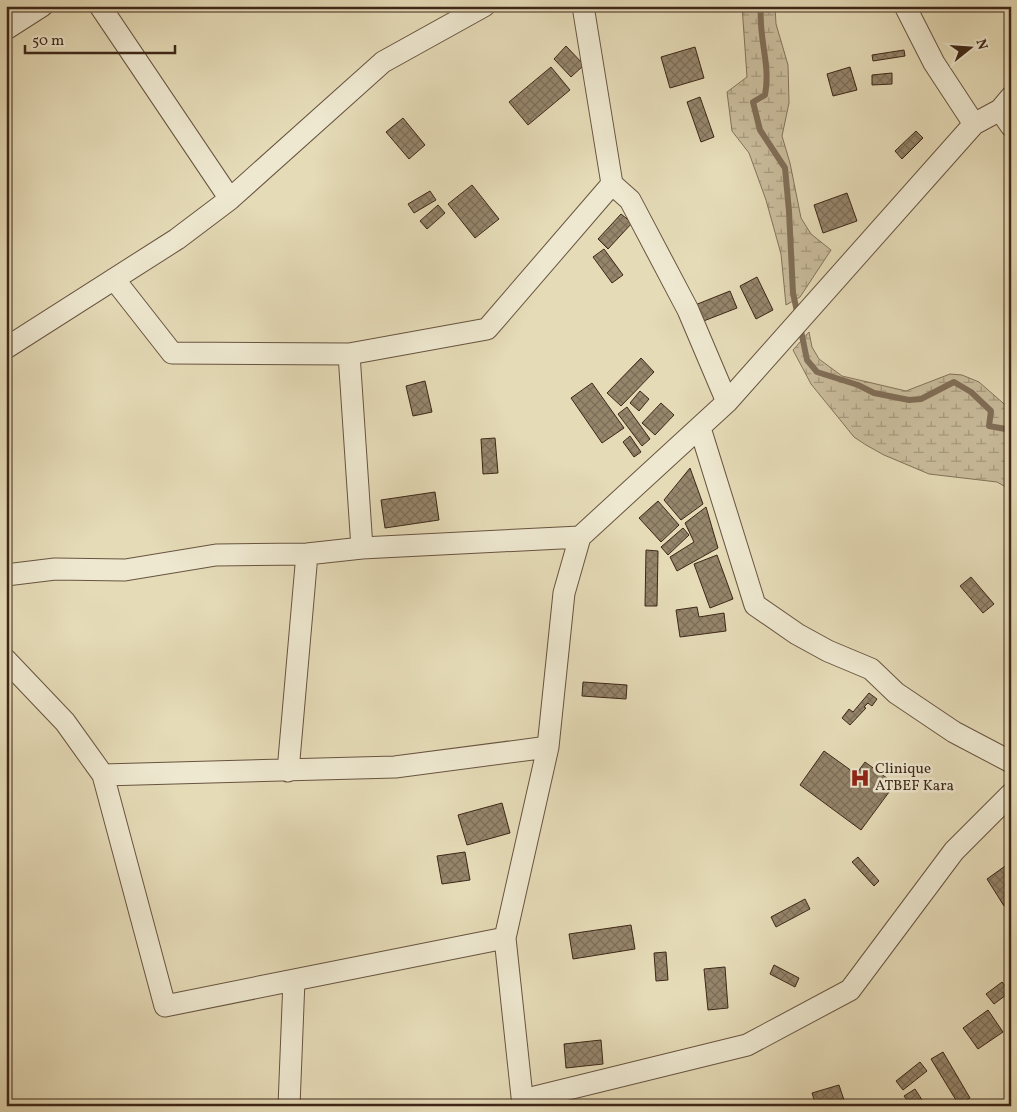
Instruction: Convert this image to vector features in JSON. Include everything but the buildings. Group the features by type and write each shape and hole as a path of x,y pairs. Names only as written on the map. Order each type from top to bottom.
{"street":[{"path":"10,19 42,6"},
{"path":"100,6 230,199"},
{"path":"6,348 177,239 230,199 383,62 484,6"},
{"path":"583,6 612,184 630,200 688,310 727,402"},
{"path":"905,6 934,63 974,124"},
{"path":"1007,111 974,124 803,319 727,402 580,537 564,594 548,747 504,938 523,1103 747,1045 850,990 954,852 1011,794"},
{"path":"114,279 172,354 350,354 487,329 612,184"},
{"path":"350,354 362,548"},
{"path":"700,428 755,605 797,634 828,651 871,669 896,692 954,732 1011,762"},
{"path":"6,576 55,569 125,570 216,554 307,554 362,548 580,537"},
{"path":"288,770 307,554"},
{"path":"6,660 65,722 103,775 165,1006 504,938"},
{"path":"103,775 395,767 548,747"},
{"path":"289,1106 294,980"}],"green space":[{"path":"742,6 775,6 776,24 788,65 789,103 782,136 790,163 801,218 811,234 831,250 800,297 786,305 781,254 766,200 749,153 732,131 727,92 747,77"},
{"path":"809,332 812,347 819,359 842,376 906,391 950,374 962,375 979,382 1011,410 1011,490 997,482 929,474 884,455 854,437 811,384 793,350"}],"waterway":[{"path":"761,6 766,84 765,95 753,102 760,130 785,168 793,293 798,316"},
{"path":"800,326 807,360 817,372 858,385 874,393 909,400 921,399 954,382 971,392 991,411 989,426 1011,430"}],"place":[{"name":"Clinique ATBEF Kara","path":"860,778"}]}
